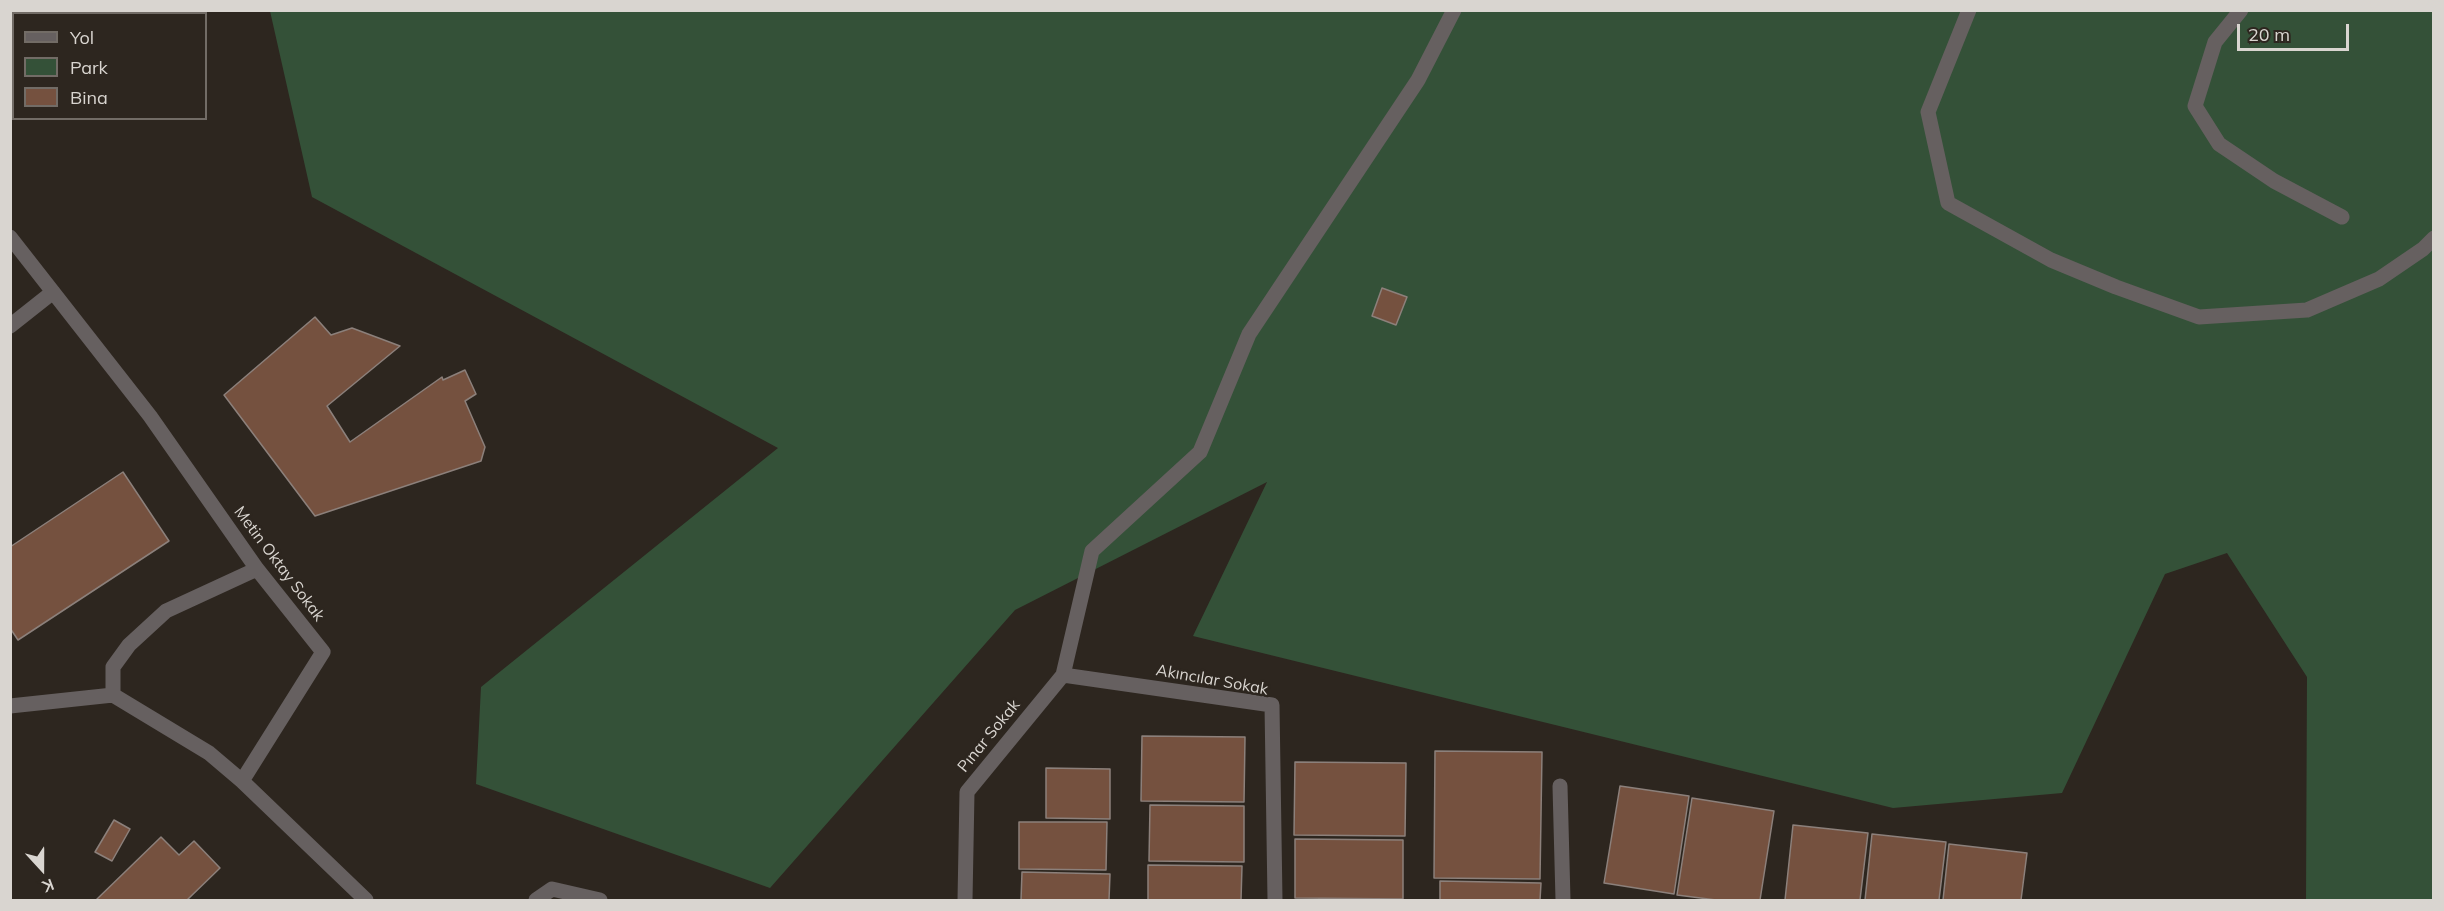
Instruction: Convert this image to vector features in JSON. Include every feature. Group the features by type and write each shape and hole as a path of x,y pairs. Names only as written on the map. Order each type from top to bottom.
{"street":[{"path":"1063,675 1092,551 1200,452 1249,334 1418,80 1454,10"},
{"path":"1969,10 1929,112 1948,203 2051,260 2116,287 2199,317 2307,310 2379,279 2423,249 2433,238"},
{"path":"2241,10 2215,42 2195,106 2219,144 2274,181 2342,217"},
{"name":"Metin Oktay Sokak","path":"10,237 150,416 257,569 323,652 242,781"},
{"path":"10,326 53,292"},
{"path":"113,695 113,667 129,645 166,611 257,569"},
{"name":"Pınar Sokak","path":"965,900 967,792 1063,675"},
{"name":"Akıncılar Sokak","path":"1063,675 1272,705 1275,900"},
{"path":"10,706 113,695 209,753 242,781 366,900"},
{"path":"1560,786 1563,900"},
{"path":"536,900 552,889 600,900"}],"green space":[{"path":"270,11 2433,11 2433,900 2306,900 2307,677 2227,553 2165,574 2062,793 1893,808 1193,636 1267,482 1015,610 770,888 476,784 481,687 778,448 312,197"}],"building":[{"path":"1382,288 1407,297 1396,325 1372,316"},
{"path":"315,317 331,335 352,328 400,346 327,406 350,442 442,377 443,380 465,370 476,394 465,401 485,447 481,461 315,516 224,395"},
{"path":"123,472 169,541 18,640 10,628 10,547"},
{"path":"1142,736 1245,737 1244,802 1141,801"},
{"path":"1435,751 1542,752 1540,879 1434,878"},
{"path":"1295,762 1406,763 1405,836 1294,835"},
{"path":"1046,768 1110,769 1110,819 1046,818"},
{"path":"1620,786 1689,796 1674,894 1604,883"},
{"path":"1692,798 1774,811 1760,900 1716,900 1677,895"},
{"path":"1150,805 1244,806 1244,862 1149,861"},
{"path":"114,820 130,829 112,861 95,852"},
{"path":"1019,822 1107,822 1106,870 1019,869"},
{"path":"1793,825 1868,833 1860,900 1785,900"},
{"path":"1872,834 1946,842 1939,900 1865,900"},
{"path":"161,837 179,855 194,841 220,868 187,900 96,900"},
{"path":"1295,839 1403,840 1403,899 1295,898"},
{"path":"1949,844 2027,853 2021,900 1943,900"},
{"path":"1148,865 1242,866 1241,900 1148,900"},
{"path":"1022,872 1110,874 1109,900 1021,900"},
{"path":"1440,881 1541,883 1540,900 1440,900"}]}
